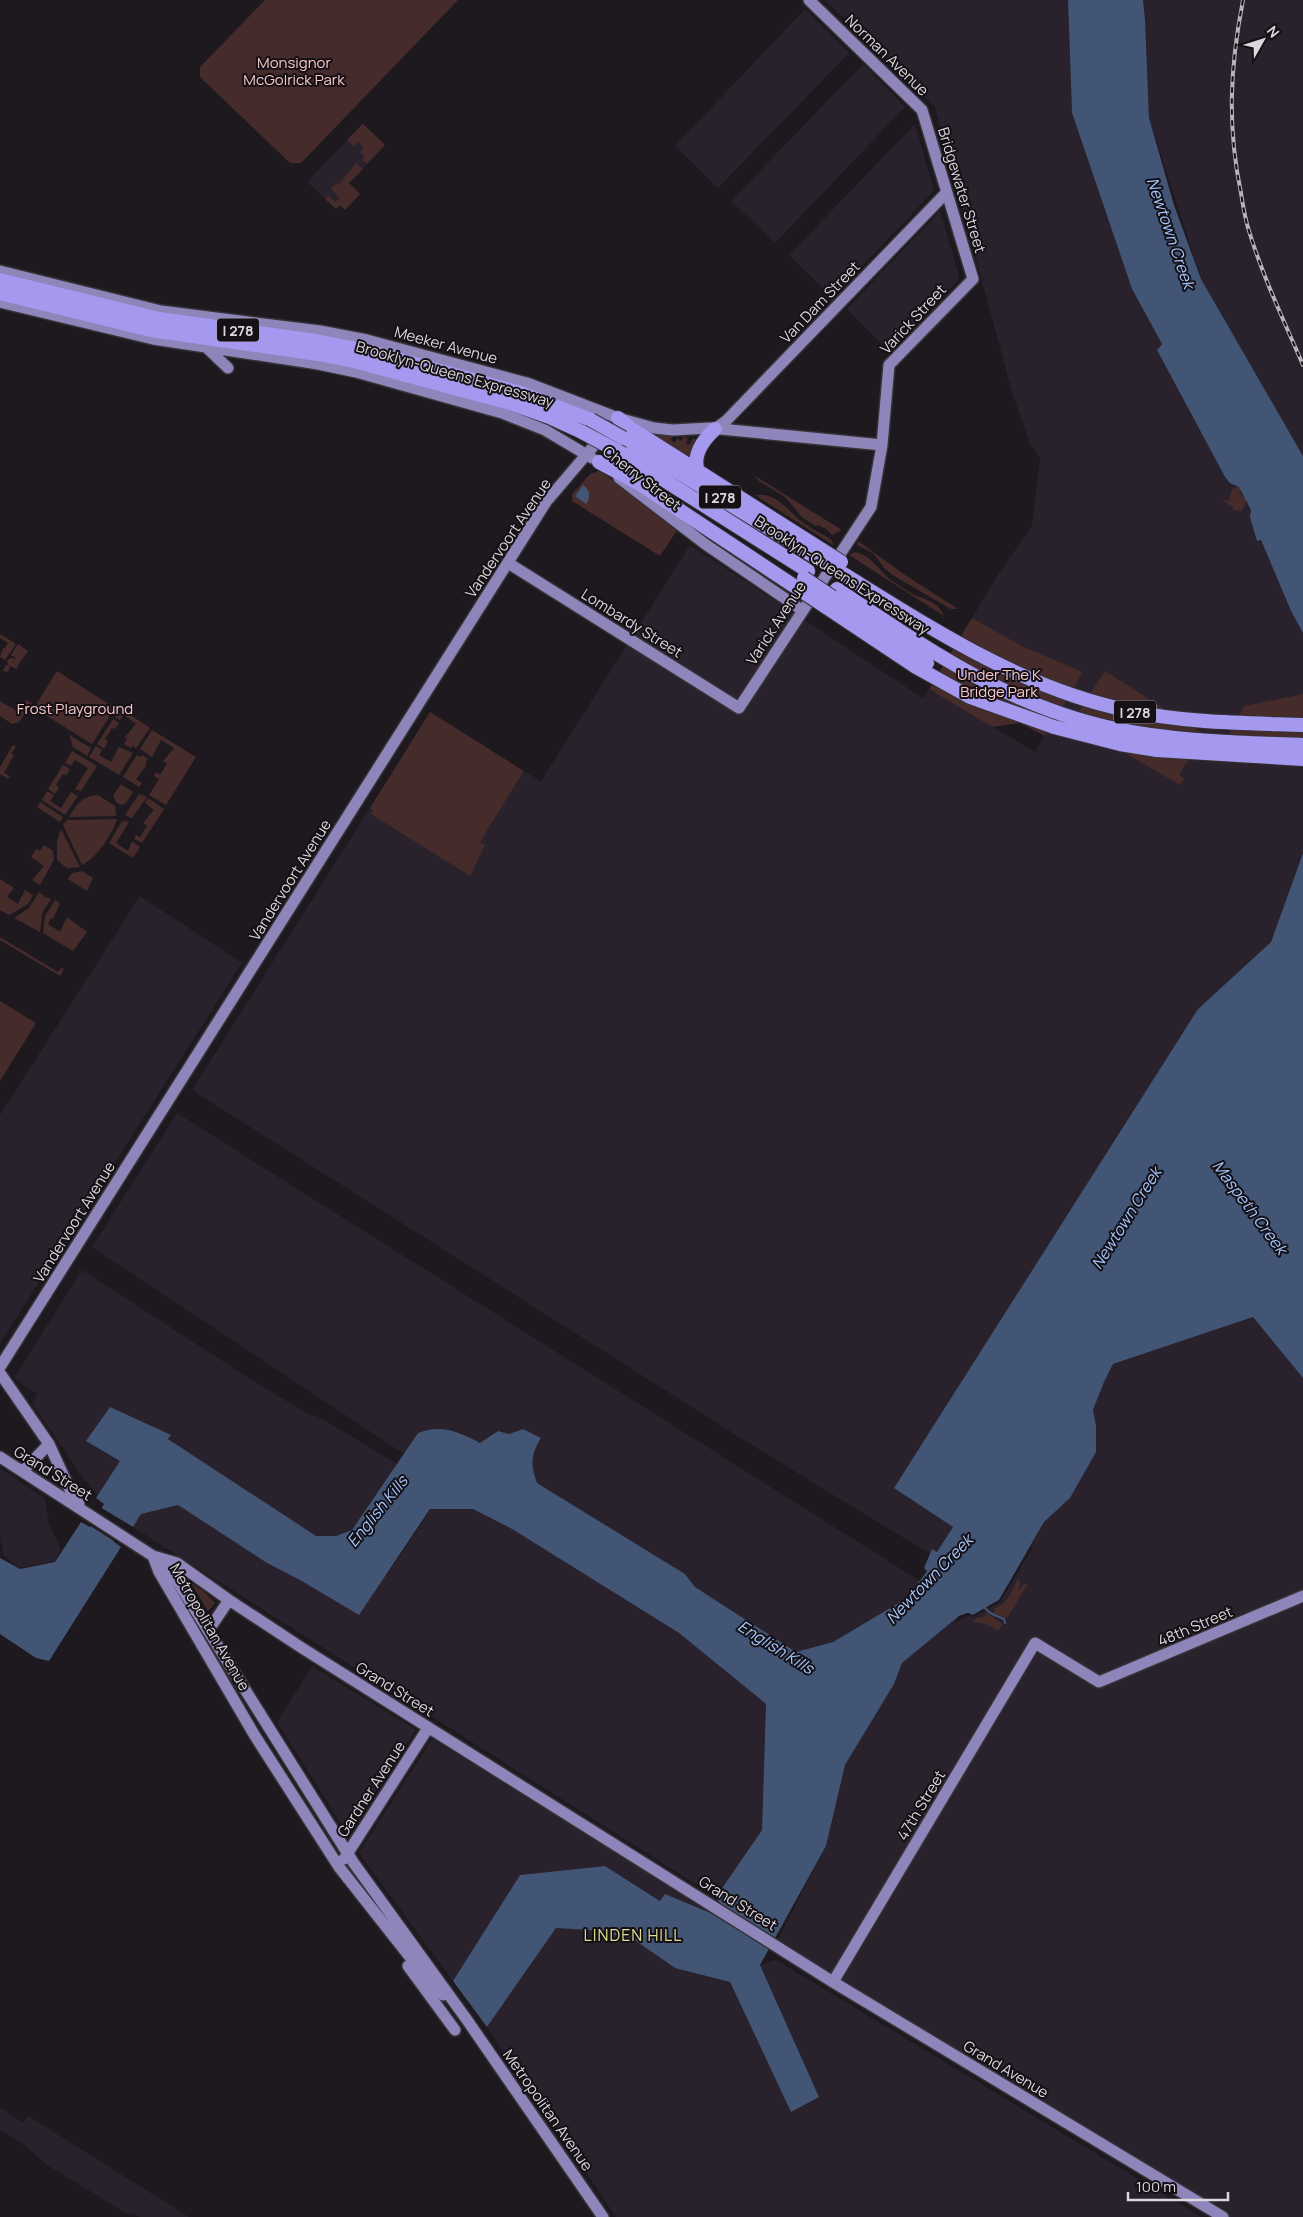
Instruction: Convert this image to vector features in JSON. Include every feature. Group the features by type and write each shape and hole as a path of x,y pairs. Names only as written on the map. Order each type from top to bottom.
{"highway":[{"name":"Brooklyn-Queens Expressway","path":"0,280 159,319 350,347 473,386"},
{"name":"Brooklyn-Queens Expressway","path":"0,293 151,330 348,359 533,397 586,426 623,454 747,533 769,554 803,579"},
{"path":"618,418 630,428 820,554"},
{"name":"Brooklyn-Queens Expressway","path":"586,426 623,438 848,571 976,654 1019,676 1055,690 1126,710 1195,720 1303,725"},
{"path":"698,472 697,455 715,430"},
{"path":"599,462 803,579"},
{"name":"I 278","path":"803,579 903,646 976,700 1068,731 1133,747 1197,754 1303,759"},
{"name":"Brooklyn-Queens Expressway","path":"903,646 960,669 997,689 1047,710 1081,720 1126,731 1174,738 1303,745"}],"main road":[{"name":"Norman Avenue","path":"809,0 922,110"},
{"name":"Bridgewater Street","path":"922,110 972,279"},
{"name":"Van Dam Street","path":"715,430 726,421 946,193"},
{"name":"Meeker Avenue","path":"0,271 163,311 320,331 366,340 527,383 618,418 661,429 715,430 882,445"},
{"name":"Varick Street","path":"882,445 889,365 972,279"},
{"path":"0,302 153,340 329,366 492,409 544,430 587,454"},
{"path":"206,347 228,368"},
{"name":"Vandervoort Avenue","path":"0,1367 546,502 618,418"},
{"name":"Varick Avenue","path":"739,708 870,507 882,445"},
{"name":"Cherry Street","path":"587,454 687,531 802,610"},
{"name":"Lombardy Street","path":"508,562 739,708"},
{"path":"0,1373 49,1444 71,1492 87,1512"},
{"path":"23,1471 49,1444"},
{"name":"Grand Street","path":"0,1457 153,1556 177,1563 229,1600 428,1728 775,1945"},
{"name":"Metropolitan Avenue","path":"153,1556 159,1572 258,1741 339,1867 432,1984 467,2020"},
{"name":"Metropolitan Avenue","path":"153,1556 169,1568 347,1854 467,2020 603,2217"},
{"name":"48th Street","path":"1035,1643 1099,1682 1303,1596"},
{"path":"208,1631 229,1600"},
{"path":"180,1607 188,1609 214,1649 242,1683"},
{"name":"47th Street","path":"833,1982 1035,1643"},
{"name":"Gardner Avenue","path":"339,1867 428,1728"},
{"path":"387,1927 398,1953 454,2030"},
{"name":"Grand Avenue","path":"775,1945 833,1982 1223,2217"}],"shaded area":[{"path":"825,0 1068,0 1072,114 1132,289 1162,344 1157,350 1225,477 1239,487 1252,511 1250,517 1258,541 1261,540 1291,611 1303,633 1303,694 1244,706 1220,754 1303,762 1303,853 1271,942 1198,1009 894,1488 953,1527 937,1552 930,1554 755,1447 192,1090 371,806 465,865 524,771 541,781 690,545 923,698 929,689 1035,752 1083,672 1024,647 972,618 999,573 1032,526 1040,458 1030,444 1012,392 935,107"},
{"path":"1143,0 1303,0 1303,456 1201,279 1149,118"},
{"path":"805,9 849,53 718,188 675,146"},
{"path":"863,64 905,107 775,243 731,201"},
{"path":"363,124 385,145 349,183 360,194 345,210 340,205 336,209 307,182"},
{"path":"915,124 934,191 832,297 789,255"},
{"path":"940,211 958,272 958,280 889,351 847,309"},
{"path":"140,896 242,963 0,1343 0,1115"},
{"path":"177,1113 920,1581 907,1598 833,1642 796,1652 695,1587 685,1574 537,1483 532,1471 533,1451 541,1438 523,1429 509,1434 498,1431 480,1443 457,1431 418,1433 404,1454 92,1247"},
{"path":"82,1270 252,1380 306,1413 321,1418 397,1464 352,1530 336,1536 315,1536 168,1439 171,1435 121,1460 98,1495 84,1479 32,1403 37,1394 14,1378"},
{"path":"1253,1317 1303,1378 1303,2217 1223,2217 775,1945 826,1846 845,1765 894,1684 902,1663 959,1616 1031,1546 1044,1522 1070,1498 1096,1425 1093,1410 1113,1364"},
{"path":"0,1468 45,1499 49,1524 61,1550 55,1561 19,1568 4,1555 0,1539"},
{"path":"178,1505 267,1563 300,1579 387,1575 431,1509 473,1509 512,1529 679,1633 766,1704 762,1830 716,1897 133,1527 141,1514"},
{"path":"312,1666 416,1730 351,1829 340,1822 277,1722"},
{"path":"432,1739 714,1913 661,1901 605,1866 520,1875 453,1981 359,1853"},
{"path":"556,1928 589,1930 633,1939 675,1968 730,1982 791,2112 819,2097 760,1965 776,1960 1201,2217 616,2217 487,2027"},
{"path":"0,2107 23,2123 28,2116 189,2217 140,2217 133,2213 131,2216 47,2165 26,2146 0,2130"}],"green space":[{"name":"Monsignor McGolrick Park","path":"265,0 458,0 301,163 290,163 200,77 200,67"},
{"path":"363,124 385,145 367,164 362,160 365,157 360,152 364,147 358,142 354,146 347,140"},
{"path":"356,163 363,169 349,183 360,194 345,210 340,205 336,209 325,199 328,195 335,202 340,198 331,189 336,183 339,184"},
{"path":"639,427 674,432 671,440 675,443 677,438 681,441 684,436 688,439 686,443 689,445 693,438 699,442 690,460"},
{"path":"599,471 675,529 676,532 660,556 572,501 572,494 590,474"},
{"path":"754,475 842,530 832,535 826,529 818,525 815,526 802,517 785,497 759,481"},
{"path":"1241,484 1244,489 1239,493 1247,499 1242,511 1233,510 1233,507 1221,499 1229,501 1232,489"},
{"path":"755,495 763,495 776,500 805,524 832,540 833,545"},
{"path":"858,541 905,575 958,609 951,609 894,576 885,569 873,553 857,545"},
{"path":"855,552 871,560 889,578 906,590 937,605 944,616 849,555"},
{"name":"Under The K Bridge Park","path":"972,618 1024,647 1083,672 1045,736 1020,723 992,727 929,689"},
{"path":"0,634 16,644 5,660 0,657 3,648 8,643 0,638"},
{"path":"18,644 28,651 20,661 17,669 10,666 8,672 3,671 6,665 9,666 7,661 10,658 17,659 11,655"},
{"name":"Frost Playground","path":"57,671 115,708 92,744 34,708"},
{"name":"Under The K Bridge Park","path":"1105,671 1204,734 1179,775 1184,779 1180,785 1072,722"},
{"path":"1303,694 1303,762 1262,763 1219,754 1244,706"},
{"path":"26,700 32,703 19,722 12,724 0,716 0,701 18,712 15,719"},
{"path":"120,708 150,728 136,748 133,746 131,748 124,744 127,739 125,737 136,724 124,715 120,720 115,717"},
{"path":"430,712 524,771 480,842 485,845 470,876 371,814 373,810 370,808"},
{"path":"113,719 119,723 115,729 112,728 105,739 108,741 104,749 97,744"},
{"path":"152,730 196,757 166,805 149,795 159,779 154,776 156,772 160,775 167,764 163,761 174,748 161,740 152,757 140,749"},
{"path":"69,735 91,748 87,756 73,747"},
{"path":"13,745 16,747 11,753 14,755 4,773 10,776 8,779 0,774 0,767"},
{"path":"96,746 102,750 99,755 111,762 119,747 133,753 119,775 89,757"},
{"path":"72,751 97,766 81,791 75,789 88,768 75,760 71,766 65,763"},
{"path":"137,755 140,757 142,755 148,759 145,764 146,766 136,779 142,783 139,787 123,777"},
{"path":"63,765 70,769 66,775 63,774 56,785 59,788 55,794 48,789"},
{"path":"121,784 133,792 126,803 122,805 117,803 113,796"},
{"path":"47,791 54,795 50,801 61,808 71,792 78,796 65,815 42,800"},
{"path":"139,794 147,797 132,818 125,815"},
{"path":"98,795 115,806 116,816 69,817 80,802 88,797"},
{"path":"148,798 164,809 142,843 134,839 136,835 140,837 147,826 143,823 154,810 145,803"},
{"path":"40,802 63,817 60,822 37,807"},
{"path":"117,819 112,832 103,845 88,862 82,865 63,825 67,820"},
{"path":"122,821 129,822 116,843 128,851 132,841 140,847 133,858 109,843"},
{"path":"61,829 80,867 67,868 57,860 57,841"},
{"path":"44,845 53,851 54,860 40,885 32,880 44,866 31,857 36,849 40,851"},
{"path":"82,871 93,878 87,891 68,879 72,873"},
{"path":"0,879 14,888 7,897 18,904 25,890 33,895 28,904 9,915 0,910"},
{"path":"39,892 45,896 44,899 46,897 51,899 42,913 40,932 14,918 29,908"},
{"path":"55,900 60,903 53,919 51,918 48,924 60,932 67,917 87,932 73,951 43,933 45,916"},
{"path":"0,937 58,972 61,968 64,969 60,976 0,940"},
{"path":"0,1001 36,1023 0,1081"},
{"path":"1018,1579 1020,1584 1018,1589 1020,1590 1023,1584 1028,1584 1007,1618 993,1613 995,1608 1003,1603 1012,1592"},
{"path":"191,1583 203,1591 215,1603 208,1611"},
{"path":"986,1613 1003,1624 998,1631 986,1624 973,1622 973,1620 985,1616"}],"water":[{"name":"Newtown Creek","path":"1068,0 1143,0 1149,118 1174,205 1201,279 1303,456 1303,633 1291,611 1261,540 1257,541 1250,517 1251,510 1239,487 1230,483 1225,477 1157,350 1162,344 1132,289 1072,113"},
{"path":"583,485 589,494 586,504 575,496"},
{"path":"1303,853 1303,1378 1253,1317 1113,1364 1093,1410 1096,1425 1096,1452 1070,1498 1044,1522 999,1600 973,1615 968,1613 959,1616 902,1663 894,1684 845,1765 826,1846 760,1965 819,2097 791,2112 730,1982 675,1968 633,1939 589,1930 556,1928 487,2027 453,1981 520,1875 605,1866 660,1901 665,1894 713,1914 720,1903 716,1897 762,1830 766,1704 679,1633 512,1529 473,1509 430,1509 359,1615 267,1563 178,1505 141,1514 133,1527 124,1522 113,1541 121,1547 49,1661 36,1658 0,1634 0,1558 20,1569 55,1562 81,1522 90,1527 104,1504 96,1498 120,1461 86,1441 110,1407 171,1435 168,1439 316,1536 336,1536 352,1530 418,1433 434,1429 450,1430 480,1443 498,1431 509,1434 523,1429 541,1438 533,1455 533,1471 537,1483 685,1574 695,1587 796,1652 833,1642 907,1598 927,1571 924,1568 932,1549 937,1552 953,1527 894,1488 1198,1009 1271,942"}],"pier":[{"path":"100,1507 133,1527 132,1529 125,1525 116,1540 122,1546 81,1520 89,1524"},
{"path":"1031,1546 1032,1549 1000,1602 974,1617 968,1616 954,1624 959,1616 968,1613 973,1615 999,1600"}],"waterway":[{"path":"983,1606 990,1613 1004,1619 1005,1623"}],"railway":[{"path":"1243,0 1235,49 1232,120 1245,217 1274,299 1303,365"}],"district":[{"name":"LINDEN HILL","path":"633,1935"}],"water label":[{"name":"Maspeth Creek","path":"1250,1207"},
{"name":"English Kills","path":"377,1511"},
{"name":"English Kills","path":"776,1647"}]}
